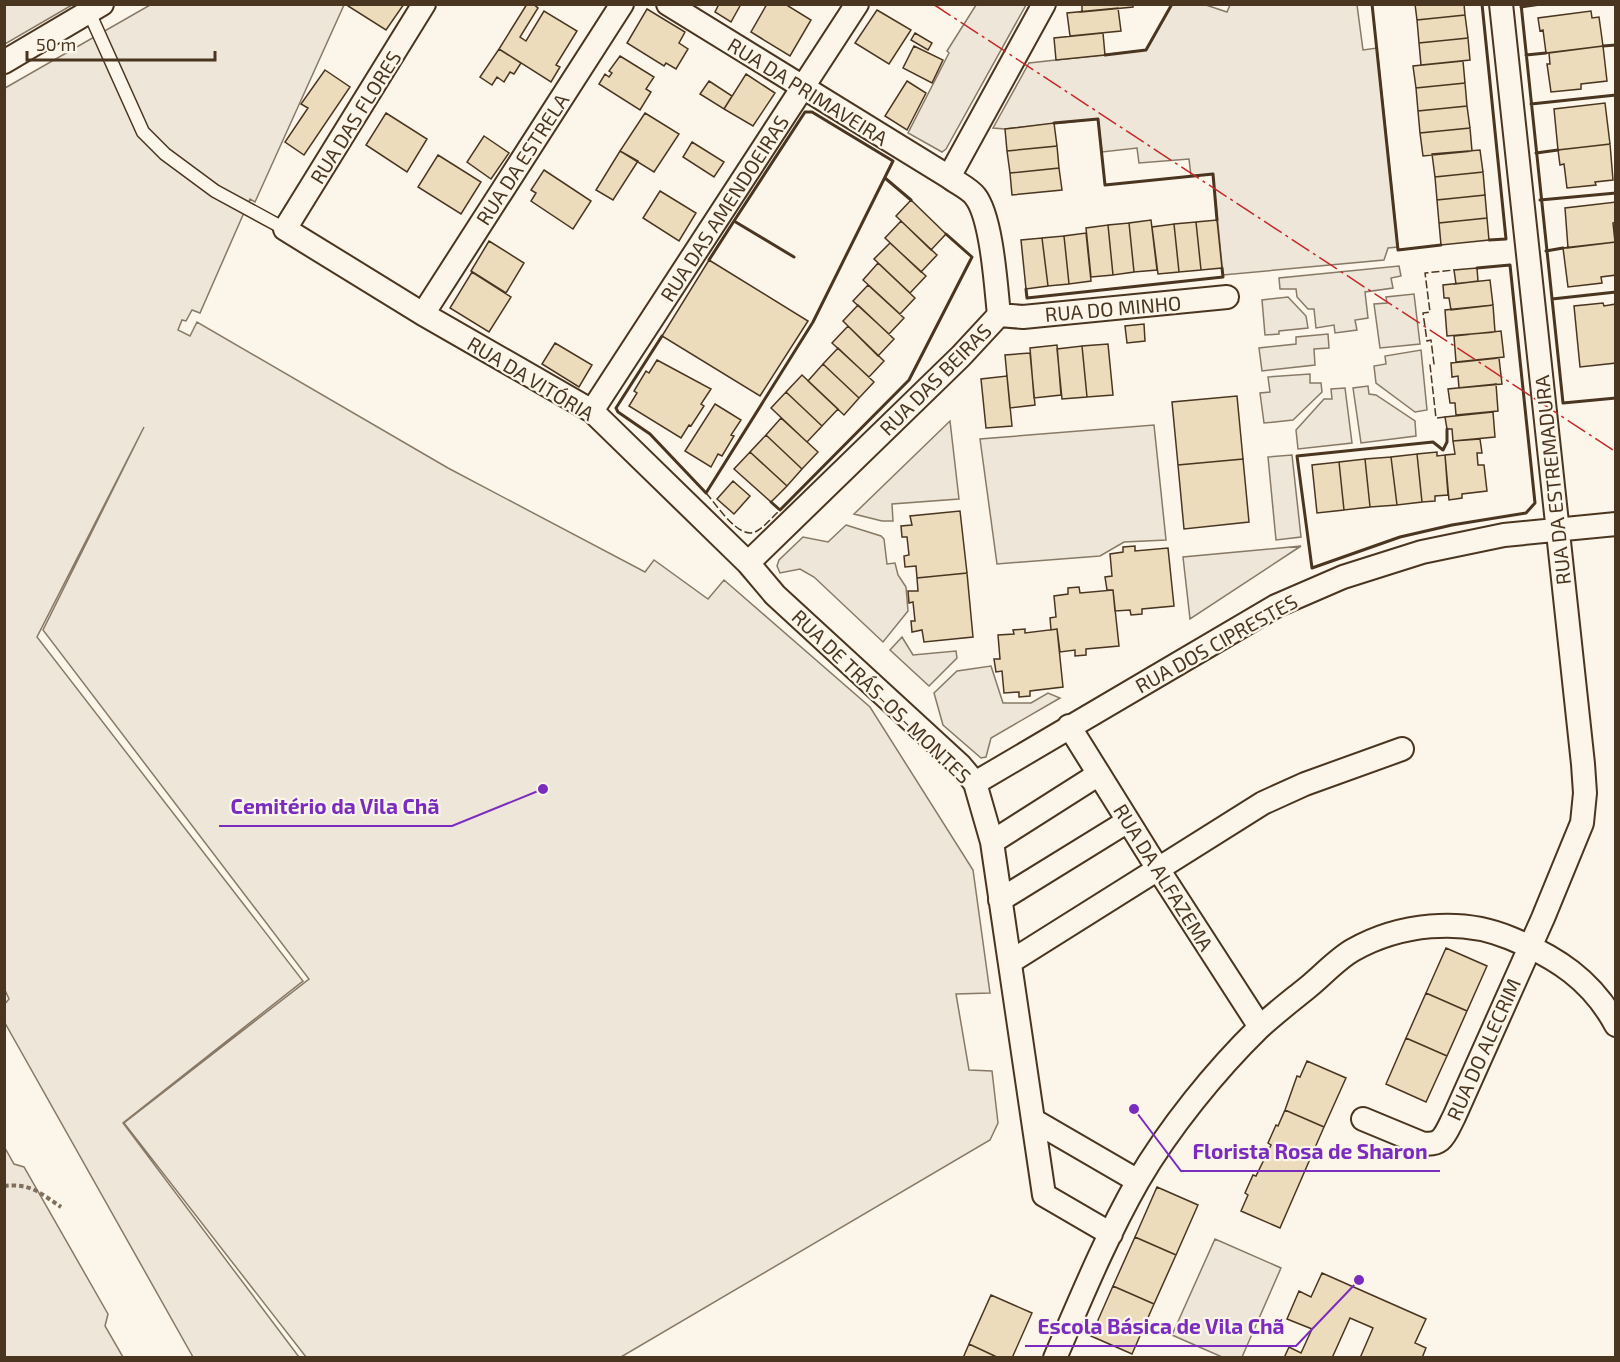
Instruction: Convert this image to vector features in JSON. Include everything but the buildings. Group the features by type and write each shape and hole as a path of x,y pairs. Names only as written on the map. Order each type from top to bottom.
{"street":[{"name":"RUA DAS FLORES","path":"285,229 424,4"},
{"name":"RUA DA ESTRELA","path":"423,314 622,4"},
{"name":"RUA DA PRIMAVEIRA","path":"668,4 949,177"},
{"name":"RUA DAS AMENDOEIRAS","path":"592,411 856,4"},
{"path":"949,177 1044,4"},
{"name":"RUA DA ESTREMADURA","path":"1501,4 1585,793 1582,823 1530,946"},
{"path":"4,63 95,8"},
{"name":"RUA DAS BEIRAS","path":"748,563 961,356 999,315 992,252 984,216 975,196 949,177"},
{"name":"RUA DA VITÓRIA","path":"285,229 423,314 592,411 748,563"},
{"name":"RUA DO MINHO","path":"999,315 1023,316 1227,297"},
{"name":"RUA DOS CIPRESTES","path":"975,783 1276,606 1343,577 1422,552 1504,535 1616,524"},
{"name":"RUA DE TRÁS-OS-MONTES","path":"748,563 775,595 960,765 975,783 992,842 1044,1195 1111,1234"},
{"name":"RUA DA ALFAZEMA","path":"1069,726 1260,1027"},
{"path":"1010,962 1263,803 1305,784 1402,749"},
{"path":"992,842 1099,774"},
{"path":"1000,900 1128,821"},
{"path":"1055,1358 1111,1234 1138,1181 1162,1144 1219,1070 1260,1027 1352,950 1391,934 1430,926 1467,926 1499,933 1530,946 1580,977 1604,1005 1616,1025"},
{"name":"RUA DO ALECRIM","path":"1363,1119 1421,1143 1431,1145 1441,1140 1454,1117 1530,946"},
{"path":"1033,1120 1138,1181"}],"lane":[{"path":"95,8 143,132 165,154 215,190 285,229"}],"path":[{"path":"4,1186 22,1184 32,1187 61,1207"}],"shaded area":[{"path":"5,4 72,4 72,5 5,44"},
{"path":"150,5 344,5 255,202 250,199 200,313 192,310 186,321 182,320 178,330 190,336 197,322 448,468 645,572 654,560 708,599 724,580 870,707 973,870 990,993 956,994 969,1070 992,1071 998,1123 990,1140 621,1357 306,1357 124,1123 309,979 43,630 144,427 37,637 303,981 123,1123 299,1357 193,1357 5,1023 4,1005 9,999 4,988 5,88"},
{"path":"976,5 1026,5 946,149 942,152 908,133 949,53 947,51"},
{"path":"1172,5 1206,5 1227,12 1230,5 1357,5 1363,50 1377,48 1398,247 1388,248 1384,260 1223,275 1213,174 1191,176 1189,159 1139,163 1137,148 1102,152 1098,119 1005,129 993,128 1029,63 1146,50"},
{"path":"1399,266 1401,276 1391,278 1393,288 1365,292 1368,318 1355,320 1357,330 1335,333 1334,325 1316,328 1314,309 1308,309 1297,297 1296,289 1280,289 1279,278"},
{"path":"1414,294 1420,344 1380,348 1374,304 1387,303 1386,297"},
{"path":"1288,297 1306,316 1308,328 1265,335 1262,300"},
{"path":"1328,334 1329,348 1314,349 1315,365 1262,371 1259,348 1296,344 1296,337"},
{"path":"1421,350 1427,410 1415,412 1376,383 1374,366 1386,364 1385,356"},
{"path":"1310,374 1310,383 1321,383 1322,392 1293,420 1264,423 1260,393 1270,392 1268,377"},
{"path":"1368,386 1369,394 1376,395 1415,421 1416,436 1361,443 1353,388"},
{"path":"1345,388 1352,443 1298,449 1296,430 1324,399 1332,399 1331,389"},
{"path":"950,421 959,499 892,504 893,521 882,521 854,514"},
{"path":"1154,425 1166,540 1124,542 1100,556 997,564 980,439"},
{"path":"1292,455 1301,537 1276,540 1268,457"},
{"path":"846,525 884,539 887,564 895,563 898,575 906,587 908,611 883,642 814,577 800,569 780,573 777,566 779,560 803,537 828,542"},
{"path":"1301,546 1190,619 1183,557"},
{"path":"902,637 913,655 956,651 957,658 929,686 890,650"},
{"path":"991,666 1003,703 1031,703 1048,693 1060,698 991,738 986,757 981,758 943,725 934,693 957,671"},
{"path":"5,1148 14,1164 24,1167 108,1314 105,1326 123,1357 5,1357"},
{"path":"1215,1239 1281,1268 1242,1357 1222,1357 1172,1335"}],"fence":[{"path":"1445,417 1436,418 1430,365 1434,364 1431,340 1427,341 1423,313 1430,312 1425,273 1454,270"},
{"path":"706,493 735,526 748,533 762,528 780,510"}],"wall":[{"path":"1105,55 1146,50 1172,4"},
{"path":"1372,4 1398,250 1441,245"},
{"path":"1482,4 1506,239 1489,240"},
{"path":"1521,4 1563,403 1616,398"},
{"path":"1521,7 1541,4"},
{"path":"1603,46 1616,45"},
{"path":"1526,55 1546,53"},
{"path":"1531,104 1616,95"},
{"path":"662,336 616,408 618,412 650,434 706,493 813,322 893,161 812,112 805,112 734,221 794,257"},
{"path":"1054,123 1098,119 1105,185 1213,174 1217,220"},
{"path":"1536,153 1558,150"},
{"path":"885,178 911,200"},
{"path":"1540,200 1616,193"},
{"path":"709,260 734,221"},
{"path":"771,502 780,510 909,380 972,257 946,234"},
{"path":"1546,251 1563,248"},
{"path":"1447,429 1447,442 1443,450 1433,442 1297,456 1312,568 1400,537 1452,525 1526,513 1535,503 1510,265 1477,268"},
{"path":"1026,289 1027,298 1223,277 1222,268"},
{"path":"1552,299 1616,292"}],"power":[{"path":"933,4 1616,452"}],"place":[{"name":"Cemitério da Vila Chã","path":"543,789"},
{"name":"Florista Rosa de Sharon","path":"1134,1109"},
{"name":"Escola Básica de Vila Chã","path":"1359,1280"}]}
